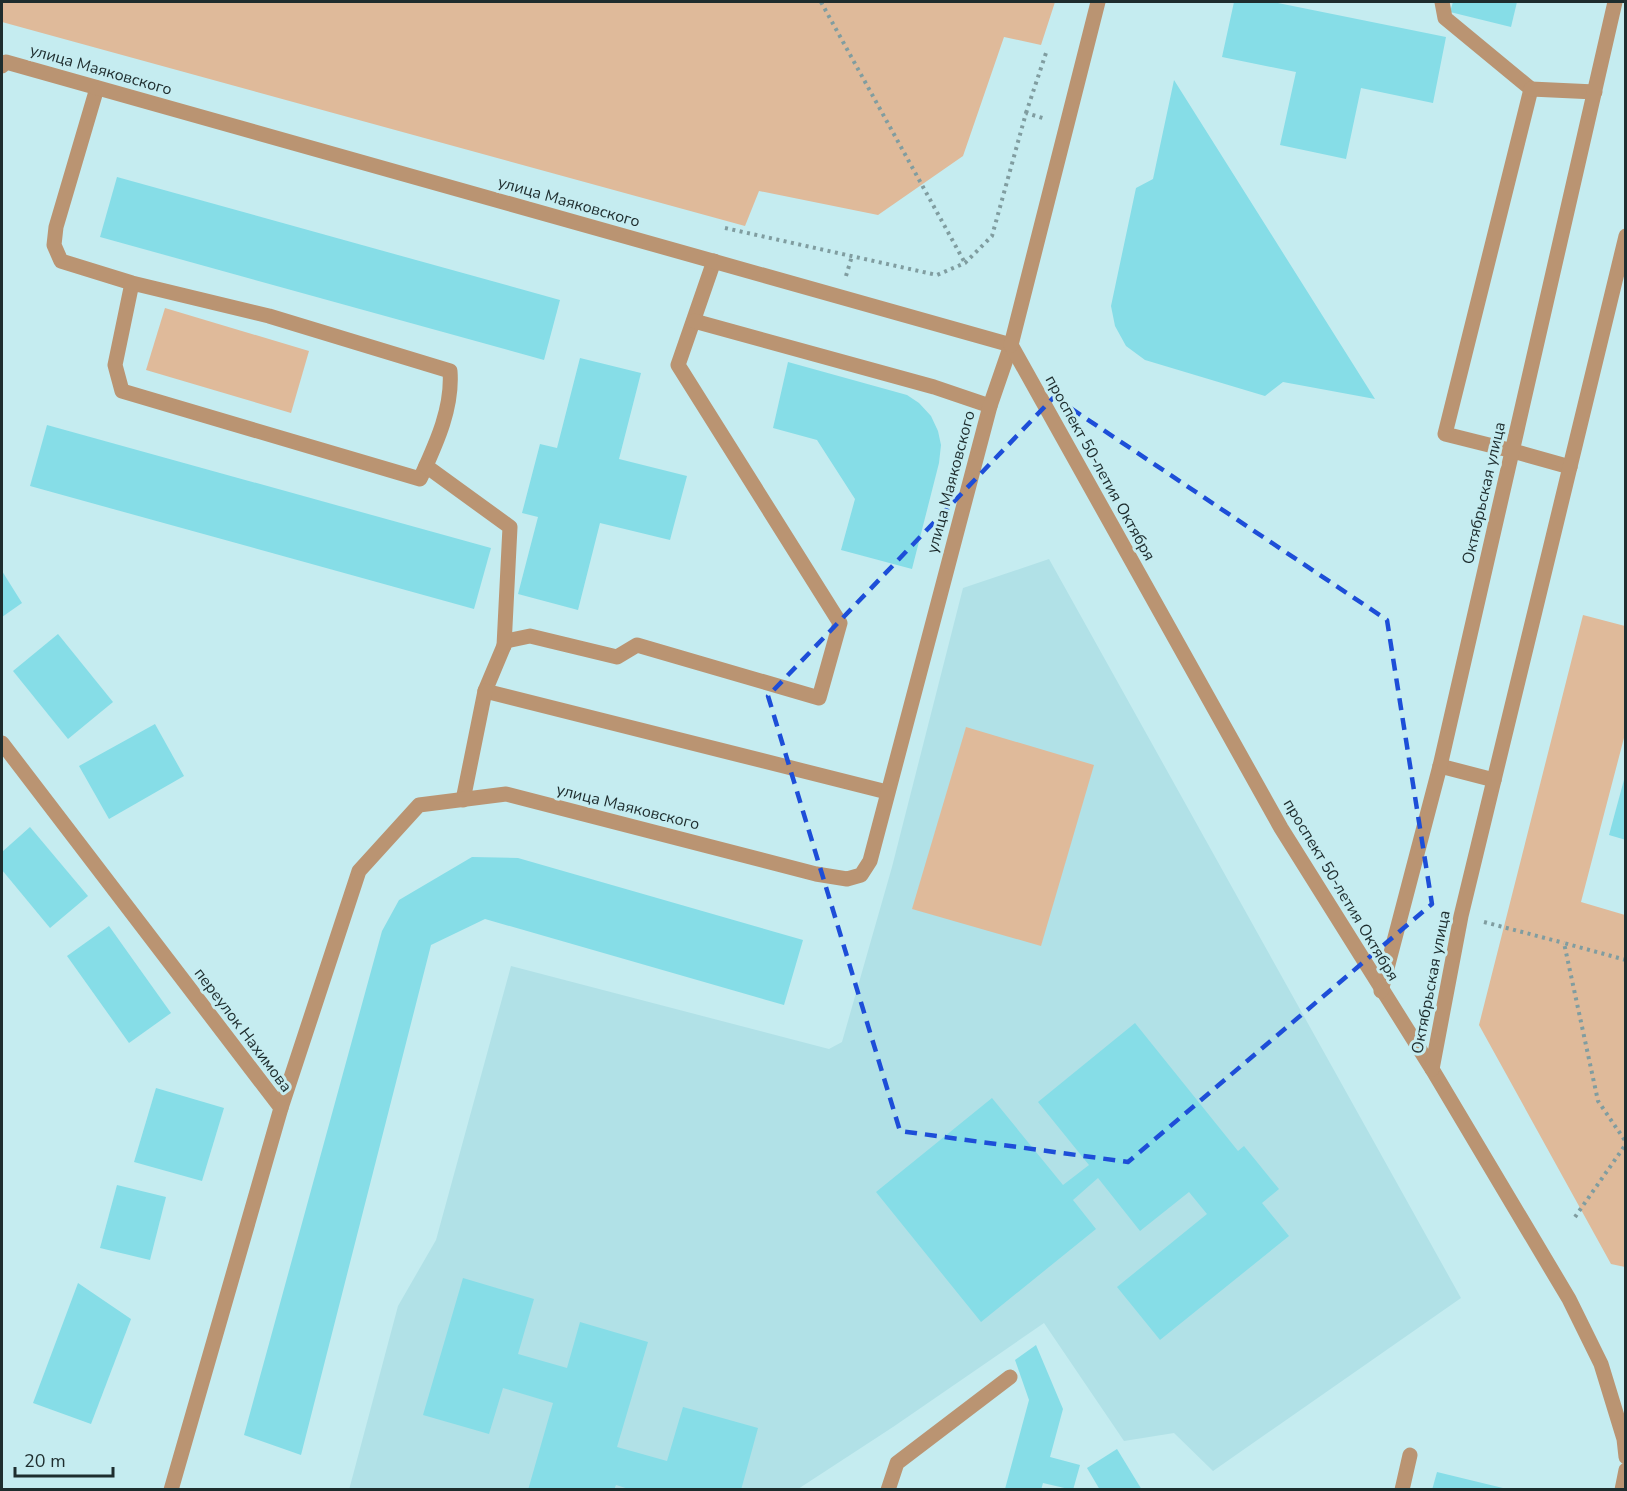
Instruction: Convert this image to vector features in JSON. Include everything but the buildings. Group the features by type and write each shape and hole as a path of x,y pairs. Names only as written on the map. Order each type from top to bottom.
{"street":[{"path":"1011,345 1098,2"},
{"path":"1442,2 1445,18 1531,89 1595,92"},
{"name":"Октябрьская улица","path":"1381,991 1440,766 1615,2"},
{"name":"улица Маяковского","path":"3,63 1011,345 990,406 870,861 861,875 846,879 816,874 506,794 419,805 359,871 281,1108"},
{"path":"97,88 56,227 54,245 61,261 132,284 269,316 450,371 451,387 438,442 420,479 122,391 115,365 132,284"},
{"path":"1531,89 1445,434 1570,467"},
{"name":"Октябрьская улица","path":"1432,1069 1461,916 1626,236"},
{"path":"463,800 485,691 506,641 530,636 618,657 637,645 819,698 840,623 678,365 714,261"},
{"path":"694,321 934,387 990,406"},
{"name":"проспект 50-летия Октября","path":"1011,345 1281,828 1381,991 1432,1069 1569,1299 1601,1364 1625,1439 1626,1457"},
{"path":"426,466 510,527 504,646"},
{"path":"485,691 887,792"},
{"name":"переулок Нахимова","path":"2,744 281,1108 171,1490"},
{"path":"1440,766 1494,780"},
{"path":"888,1490 897,1462 1010,1377"},
{"path":"1402,1490 1410,1455"},
{"path":"1622,1490 1626,1470"}],"path":[{"path":"821,2 965,263"},
{"path":"725,228 937,275 965,263 992,236 1026,112 1046,53"},
{"path":"1026,112 1066,126"},
{"path":"1461,916 1626,960"},
{"path":"1564,943 1598,1101 1626,1143 1575,1217"}],"highlighted area":[{"path":"1054,397 1387,620 1432,904 1128,1162 900,1131 768,696"}],"shaded area":[{"path":"2,2 1055,2 1041,45 1004,37 963,156 878,215 759,191 745,226 2,22"},
{"path":"165,308 309,351 291,413 146,370"},
{"path":"1049,559 1461,1298 1213,1471 1174,1433 1124,1441 1044,1323 798,1489 349,1490 398,1306 436,1240 511,966 829,1049 842,1042 892,867 963,588"},
{"path":"1583,615 1625,626 1625,734 1581,902 1625,915 1625,1267 1611,1264 1479,1025"},
{"path":"966,727 1094,765 1041,946 912,909"}]}
